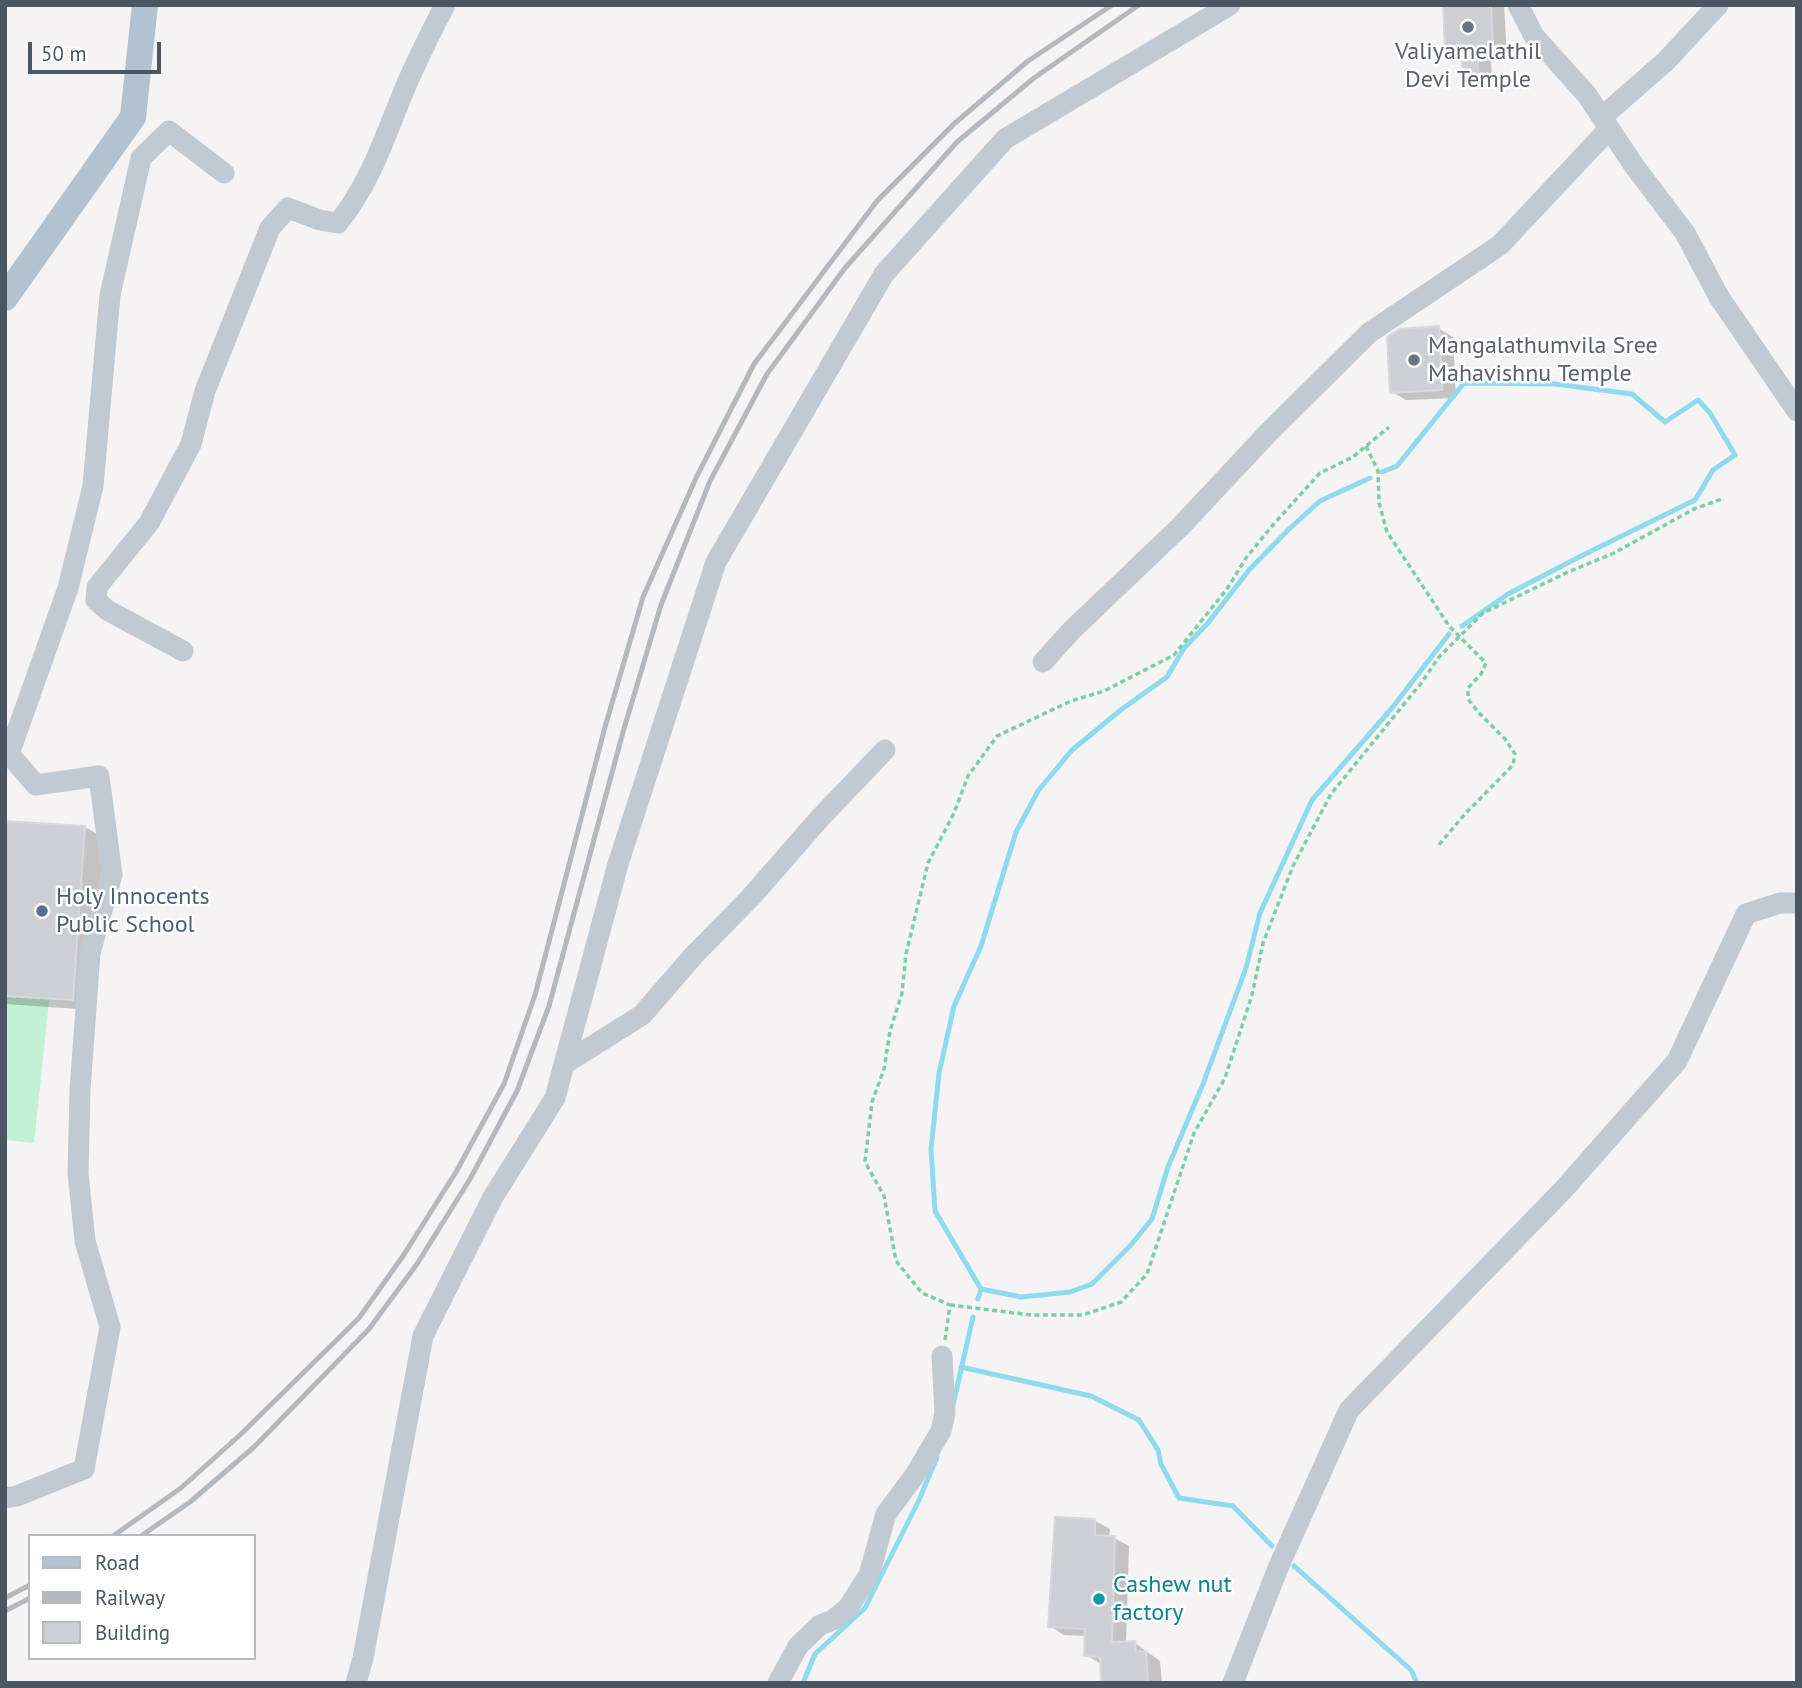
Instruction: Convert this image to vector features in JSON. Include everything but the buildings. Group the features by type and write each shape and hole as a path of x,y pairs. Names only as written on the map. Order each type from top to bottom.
{"main road":[{"path":"5,298 133,117 145,5"}],"street":[{"path":"183,651 107,611 96,600 97,587 149,523 191,444 205,391 270,228 288,208 320,220 338,223 354,204 445,5"},
{"path":"356,1683 363,1658 423,1336 493,1197 555,1098 618,864 716,562 884,274 1005,139 1230,5"},
{"path":"1518,5 1534,36 1587,95 1685,233 1719,298 1797,411"},
{"path":"1043,662 1072,630 1180,527 1269,432 1369,333 1500,245 1606,123 1718,5"},
{"path":"5,1498 17,1496 84,1469 110,1328 85,1241 78,1173 80,1090 90,953 112,874 99,776 36,785 9,754 68,588 93,486 110,295 141,158 169,131 224,173"},
{"path":"565,1064 642,1015 694,955 751,897 820,818 885,750"},
{"path":"1233,1683 1278,1567 1349,1410 1563,1190 1677,1061 1746,914 1780,903 1797,903"},
{"path":"778,1683 798,1646 820,1625 833,1620 848,1608 869,1575 886,1514 915,1475 941,1432 945,1413 942,1356"}],"path":[{"path":"1389,427 1353,457 1320,473 1272,526 1227,589 1174,655 1104,691 1071,701 997,736 968,776 954,813 928,863 906,954 902,993 890,1031 884,1069 872,1102 865,1162 884,1196 896,1261 922,1293 950,1305 1031,1315 1083,1315 1121,1302 1147,1274 1194,1133 1225,1078 1252,995 1264,943 1293,866 1331,794 1422,682 1438,657 1483,613 1568,572 1614,554 1694,509 1722,499"},
{"path":"1366,446 1378,471 1380,503 1387,532 1449,626 1486,663 1481,674 1468,688 1468,699 1505,739 1515,754 1513,765 1437,847"},
{"path":"942,1356 950,1305"}],"green space":[{"path":"5,989 50,992 34,1143 5,1140"}],"waterway":[{"path":"1382,472 1397,466 1464,383 1555,384 1632,394 1665,422 1698,400 1710,413 1735,455 1713,470 1695,500 1508,594 1462,626"},
{"path":"981,1289 935,1211 931,1149 939,1073 954,1006 981,946 1016,832 1038,791 1072,750 1167,677 1184,648 1208,623 1249,570 1288,530 1320,501 1370,478"},
{"path":"978,1299 981,1289 1021,1297 1070,1292 1092,1284 1131,1245 1152,1219 1168,1167 1203,1084 1246,968 1260,913 1312,800 1392,708 1449,634"},
{"path":"953,1405 973,1317"},
{"path":"961,1367 1091,1396 1139,1420 1158,1450 1161,1464 1179,1498 1233,1506 1272,1546"},
{"path":"803,1683 815,1654 865,1608 919,1500 937,1457"},
{"path":"1294,1566 1411,1670 1417,1683"}],"railway":[{"path":"116,1534 181,1488 241,1434 359,1318 403,1256 456,1172 504,1084 535,995 605,727 643,597 696,478 754,364 877,201 955,123 1028,61 1112,5"},
{"path":"144,1534 190,1502 254,1447 369,1329 417,1264 470,1179 517,1091 549,1006 623,732 661,605 710,481 767,374 845,268 957,142 1034,78 1139,5"},
{"path":"5,1598 28,1586"},
{"path":"5,1611 28,1599"}],"place":[{"name":"Valiyamelathil Devi Temple","path":"1468,27"},
{"name":"Mangalathumvila Sree Mahavishnu Temple","path":"1414,360"},
{"name":"Holy Innocents Public School","path":"42,911"},
{"name":"Cashew nut factory","path":"1099,1599"}]}
